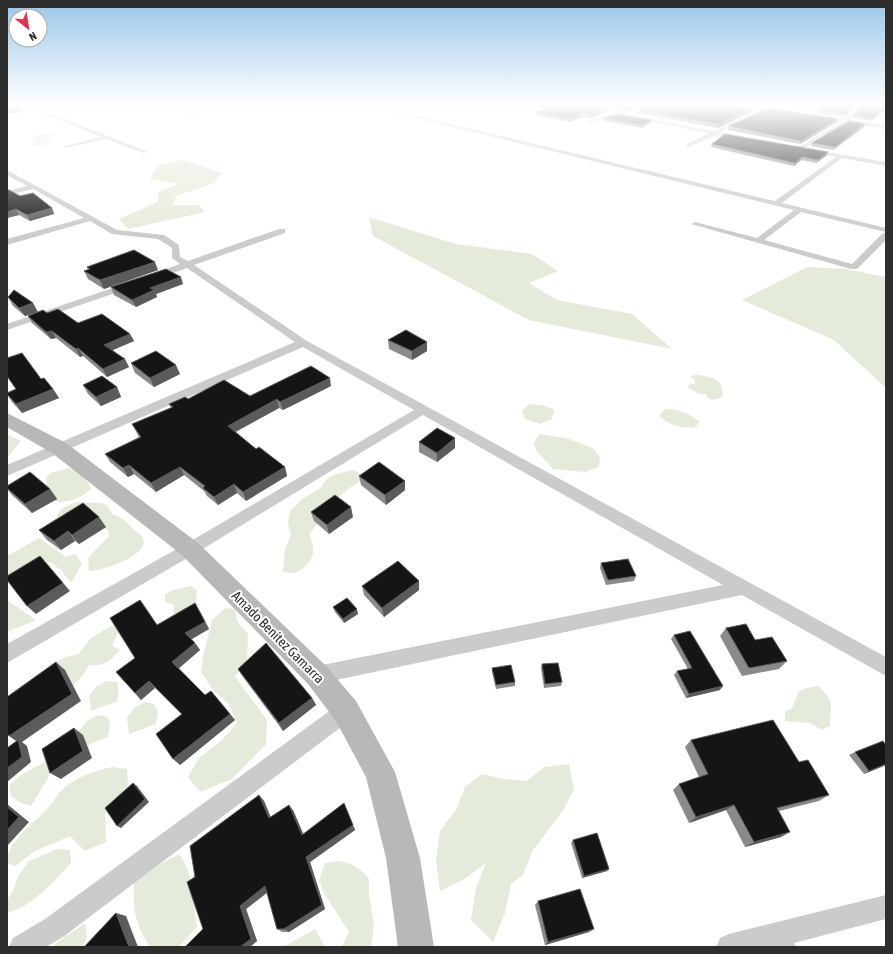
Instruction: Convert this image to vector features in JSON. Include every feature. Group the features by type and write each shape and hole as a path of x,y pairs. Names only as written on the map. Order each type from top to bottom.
{"main road":[{"name":"Amado Benítez Gamarra","path":"7,419 59,448 190,549 317,675 346,711 380,772 402,858 416,947"}],"street":[{"path":"139,150 145,152"},
{"path":"553,150 886,230"},
{"path":"809,150 886,164"},
{"path":"777,203 841,156"},
{"path":"7,172 115,232 146,233 161,237 176,247 176,258 178,260 188,265 303,343 886,668"},
{"path":"7,193 33,187"},
{"path":"758,241 800,209"},
{"path":"7,242 90,219"},
{"path":"696,224 854,267 886,235"},
{"path":"7,327 282,231"},
{"path":"7,471 303,343"},
{"path":"7,654 190,549 424,410"},
{"path":"317,675 743,588"},
{"path":"22,947 54,928 346,711"},
{"path":"730,947 780,941 886,907"}],"green space":[{"path":"183,160 222,173 214,183 176,196 173,205 198,205 205,212 128,229 119,219 158,202 158,192 179,184 150,179 157,165"},
{"path":"369,217 456,244 532,254 558,271 529,283 557,300 632,314 672,349 529,320 373,236"},
{"path":"807,267 845,269 886,277 886,388 834,340 742,300"},
{"path":"694,375 713,378 719,382 723,395 720,398 713,400 709,399 705,394 699,394 688,388 689,384 695,384 695,380 690,377"},
{"path":"529,404 542,405 554,410 552,419 540,424 525,419 522,411"},
{"path":"665,409 684,412 700,422 694,428 675,425 667,422 659,416"},
{"path":"7,434 21,441 7,458"},
{"path":"539,434 566,438 593,448 600,458 599,467 585,472 553,469 536,450 534,443"},
{"path":"68,468 76,471 82,476 88,482 91,489 76,499 59,502 47,500 46,478 51,473"},
{"path":"352,470 359,472 361,477 359,482 338,498 309,535 313,548 310,560 304,568 296,572 283,572 285,550 291,535 288,523 290,511 302,499 322,487 326,480 330,477"},
{"path":"78,502 101,503 107,505 112,514 124,520 142,536 144,543 140,549 124,561 104,568 89,571 88,558 109,536 108,530 94,524 58,520 57,515 61,510 66,506"},
{"path":"39,538 66,557 75,554 82,564 71,583 61,570 50,562 7,583 7,556"},
{"path":"191,586 197,590 196,606 179,618 173,613 174,605 165,602 165,594"},
{"path":"7,600 36,620 7,632"},
{"path":"225,608 235,609 237,621 248,634 247,665 235,676 267,720 266,744 232,779 200,792 188,777 199,758 222,740 237,723 229,704 213,690 201,672 204,652 212,620"},
{"path":"111,626 120,628 112,646 120,650 113,658 103,664 89,665 83,675 66,693 48,670 61,659 78,655 91,638"},
{"path":"107,681 117,682 119,690 117,701 91,711 89,696 97,686"},
{"path":"818,686 830,700 830,726 822,730 810,723 785,721 785,712 792,708 799,691"},
{"path":"145,702 154,704 158,712 156,724 129,734 127,718 134,708"},
{"path":"98,715 108,717 110,725 108,737 81,748 79,731 87,721"},
{"path":"52,756 54,768 31,806 19,802 11,796 9,785 21,775 45,762"},
{"path":"569,764 574,789 564,809 533,850 523,875 511,884 505,913 493,942 471,920 476,888 486,863 466,878 440,891 436,861 440,831 456,810 465,787 482,774 504,779 527,781 544,767"},
{"path":"112,767 127,769 128,786 105,814 106,842 85,851 70,836 35,851 15,866 7,863 8,855 17,839 49,807 64,788 87,774"},
{"path":"57,849 70,850 71,863 50,886 34,899 7,913 7,900 13,891 19,875 29,861"},
{"path":"179,854 191,880 197,927 179,947 150,947 141,931 136,916 134,883 159,865"},
{"path":"338,861 355,867 369,879 369,895 374,926 371,947 342,947 349,932 324,893 319,880 325,863"},
{"path":"85,923 87,937 83,947 54,947 56,943"},
{"path":"315,929 325,947 270,947 287,945"}],"building":[{"path":"736,150 814,150 828,152 818,160 802,157 795,163"},
{"path":"7,190 20,196 33,193 52,208 27,215 16,209 7,212"},
{"path":"134,250 155,262 100,280 84,271 90,269 87,267"},
{"path":"166,269 181,277 150,288 154,290 132,300 111,287"},
{"path":"14,290 33,303 19,308 8,297"},
{"path":"58,309 78,323 102,314 130,334 104,345 125,359 103,369 78,348 76,349 52,331 46,332 28,316 43,310 47,313"},
{"path":"406,330 427,342 412,351 388,340"},
{"path":"156,351 176,365 150,378 131,363"},
{"path":"22,353 41,379 44,378 53,389 16,404 7,394 16,389 7,376 7,358"},
{"path":"311,366 330,378 280,402 277,399 228,426 256,449 259,447 285,467 243,492 234,484 214,497 203,488 205,486 180,467 151,483 129,465 123,468 105,454 141,437 132,424 173,407 169,404 185,397 188,399 224,380 250,396"},
{"path":"102,376 117,387 96,397 83,385"},
{"path":"437,428 455,438 437,453 419,442"},
{"path":"379,462 405,481 385,495 359,476"},
{"path":"30,472 50,489 25,504 7,488 7,486"},
{"path":"335,495 351,507 327,525 311,512"},
{"path":"83,503 99,517 72,535 68,531 54,541 39,530"},
{"path":"40,556 63,583 27,606 7,580 7,576"},
{"path":"628,559 636,576 608,580 601,563"},
{"path":"398,561 419,581 382,608 362,586"},
{"path":"347,598 357,609 343,619 333,607"},
{"path":"140,600 157,625 195,603 205,622 185,633 195,643 172,662 205,695 211,691 230,714 173,759 156,734 182,714 149,681 135,693 116,672 135,658 110,618"},
{"path":"746,624 755,640 772,637 787,661 749,668 726,628"},
{"path":"690,631 723,686 689,694 677,671 692,668 674,635"},
{"path":"266,643 312,698 279,723 238,669"},
{"path":"56,662 72,694 9,736 7,733 7,697"},
{"path":"558,663 562,682 545,684 542,664"},
{"path":"511,665 515,682 496,685 492,668"},
{"path":"773,720 799,762 808,760 829,795 777,808 790,832 754,842 734,805 696,817 679,784 708,774 691,740"},
{"path":"74,728 83,751 50,773 42,749"},
{"path":"18,740 22,757 7,768 7,748"},
{"path":"883,741 886,745 886,764 869,771 855,752"},
{"path":"133,783 145,799 117,826 105,808"},
{"path":"259,795 269,818 289,805 302,835 344,803 353,825 306,857 322,905 284,929 277,929 265,886 240,906 251,939 240,947 185,947 203,929 187,882 195,877 190,846"},
{"path":"7,807 19,817 7,830"},
{"path":"597,833 609,869 584,876 573,840"},
{"path":"580,889 594,929 548,942 538,901"},
{"path":"116,913 129,947 84,947"}]}
